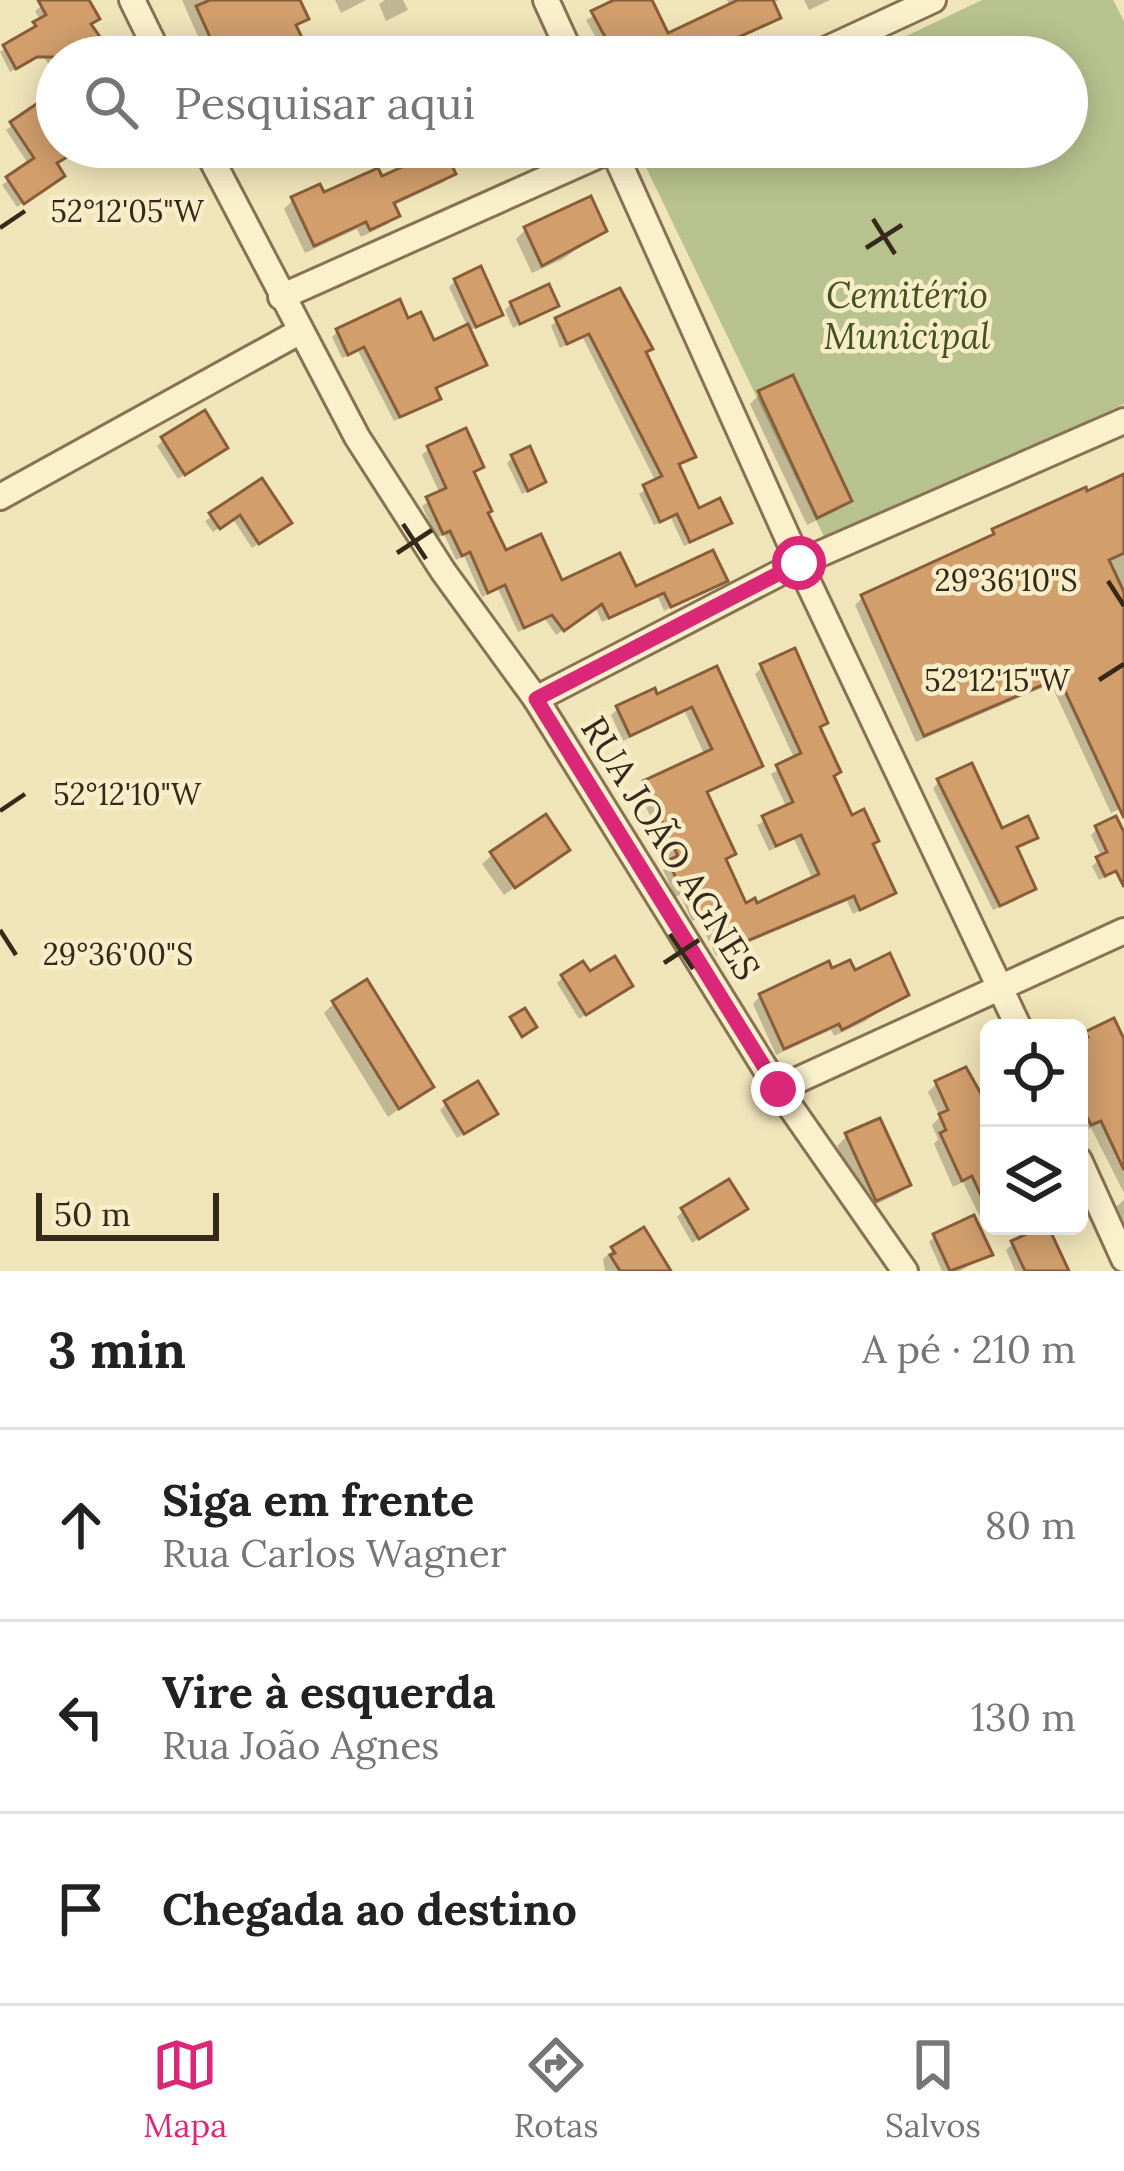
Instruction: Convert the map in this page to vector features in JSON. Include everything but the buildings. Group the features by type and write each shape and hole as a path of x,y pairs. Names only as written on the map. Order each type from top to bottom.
{"street":[{"path":"132,0 150,36"},
{"path":"546,0 562,36"},
{"path":"855,36 933,0"},
{"name":"RUA JOÃO AGNES","path":"216,168 356,437 443,571 536,699 778,1089 905,1271"},
{"path":"281,297 569,168"},
{"path":"623,168 799,563 1015,1019"},
{"path":"0,497 299,332"},
{"path":"536,699 799,563 1124,421"},
{"path":"778,1089 1124,931"},
{"path":"1088,1180 1124,1259"}],"green space":[{"name":"Cemitério Municipal","path":"982,0 1113,0 1124,21 1124,404 827,543 646,168 1088,168 1088,36 906,36"}],"route":[{"path":"778,1089 536,699 799,563"}]}
